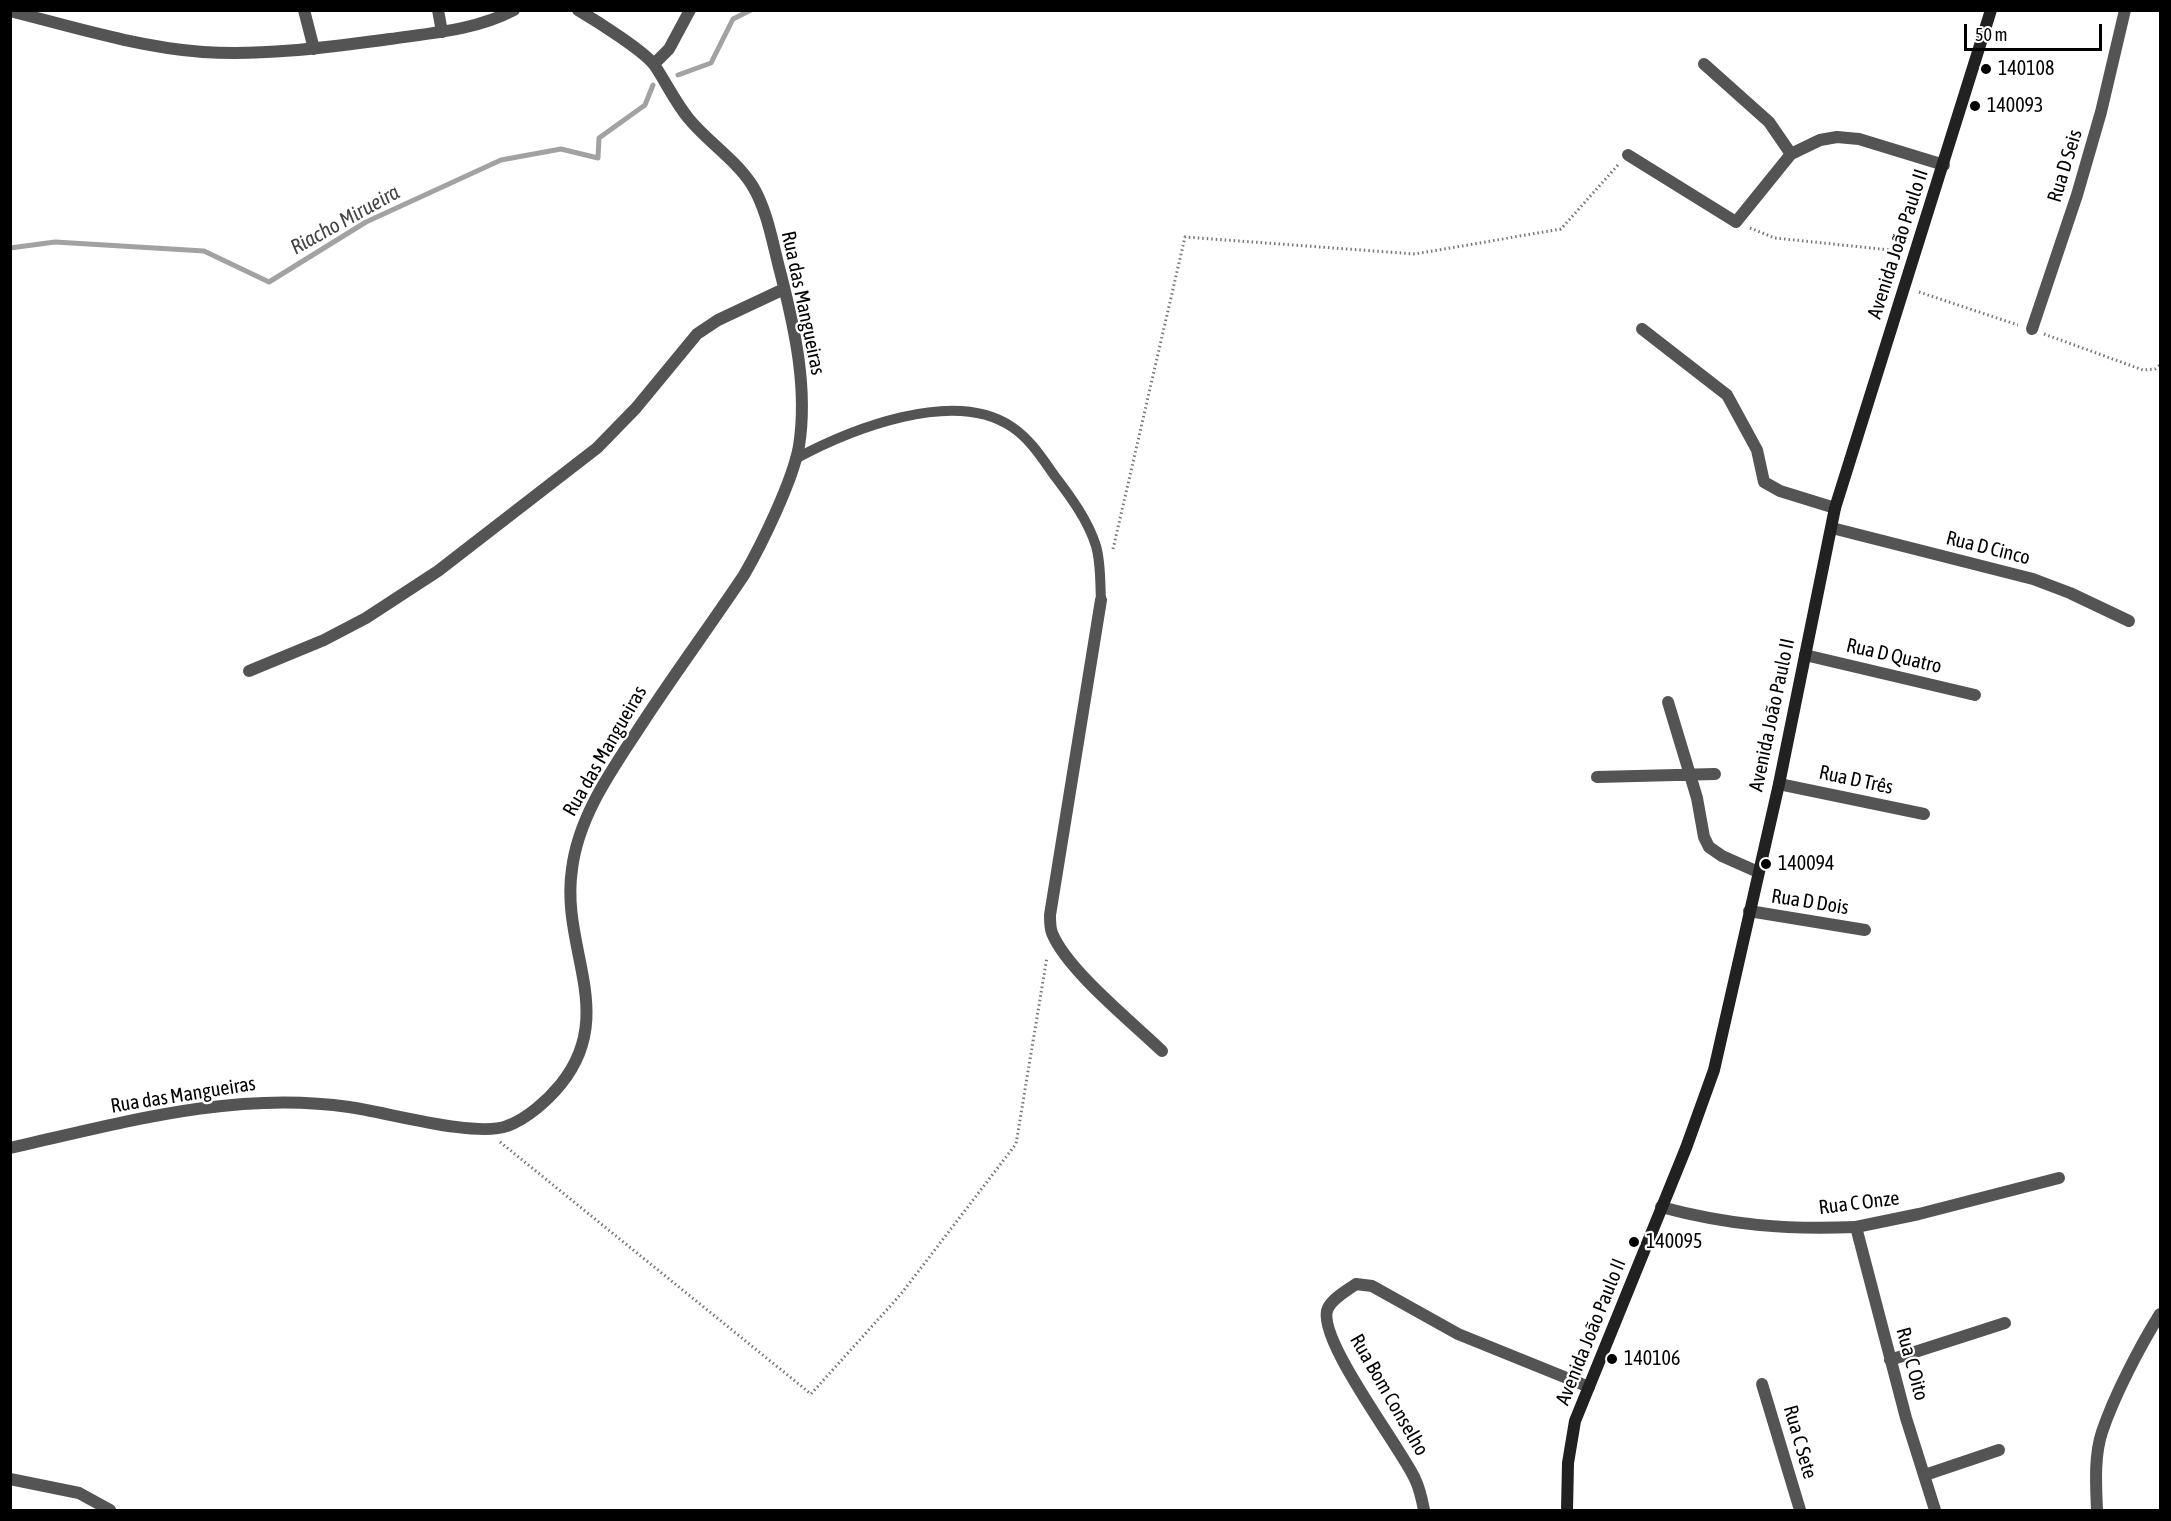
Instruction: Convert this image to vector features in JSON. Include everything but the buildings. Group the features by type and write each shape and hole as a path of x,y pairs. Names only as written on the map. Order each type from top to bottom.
{"main road":[{"name":"Avenida João Paulo II","path":"1567,1510 1568,1463 1575,1421 1686,1148 1713,1070 1779,784 1835,508 1917,253 1991,10"}],"street":[{"path":"304,10 314,49"},
{"path":"438,10 442,32"},
{"path":"10,11 179,49 260,53 314,49 442,32 478,25 514,10"},
{"name":"Rua das Mangueiras","path":"10,1148 168,1113 262,1102 344,1106 459,1128 484,1130 507,1127 536,1108 559,1086 582,1050 588,1026 586,995 570,903 571,872 577,840 622,754 744,575 757,551 799,447 801,395 799,361 784,289 764,212 752,185 671,97 654,64 578,10"},
{"path":"654,64 669,49 690,10"},
{"name":"Rua D Seis","path":"2032,329 2089,153 2121,12"},
{"path":"1704,64 1769,122 1791,154"},
{"path":"1628,155 1736,222 1791,154 1820,140 1837,137 1858,139 1944,165"},
{"path":"249,671 324,640 358,622 438,571 597,448 636,408 697,334 718,320 784,289"},
{"path":"1642,329 1727,395 1757,450 1764,482 1780,491 1835,508"},
{"name":"Rua D Cinco","path":"1832,528 2033,579 2070,592 2129,621"},
{"path":"1101,600 1050,915 1051,932 1063,951 1087,978 1162,1051"},
{"name":"Rua D Quatro","path":"1805,655 1975,695"},
{"path":"1668,702 1709,847 1722,856 1758,872"},
{"path":"1597,777 1715,774"},
{"name":"Rua D Três","path":"1779,784 1924,814"},
{"name":"Rua D Dois","path":"1749,911 1865,930"},
{"name":"Rua C Onze","path":"1661,1208 1711,1220 1756,1227 1856,1227 1919,1214 2059,1178"},
{"name":"Rua C Oito","path":"1856,1227 1890,1360 1935,1510"},
{"name":"Rua Bom Conselho","path":"1424,1510 1415,1478 1359,1389 1327,1322 1328,1308 1356,1284 1372,1286 1458,1334 1589,1387"},
{"path":"2097,1510 2096,1472 2102,1432 2148,1333 2160,1314"},
{"path":"1890,1360 2005,1323"},
{"name":"Rua C Sete","path":"1762,1384 1800,1510"},
{"path":"1925,1475 1999,1450"},
{"path":"10,1479 79,1493 96,1500 110,1510"}],"lane":[{"path":"795,459 830,441 888,421 951,410 985,415 1011,427 1034,447 1075,503 1096,546 1101,600"}],"path":[{"path":"1112,555 1185,237 1415,254 1561,229 1628,155"},
{"path":"1736,222 1775,238 1917,253"},
{"path":"484,1130 811,1394 901,1294 1016,1144 1051,932"}],"waterway":[{"name":"Riacho Mirueira","path":"678,75 711,63 733,19 751,10"},
{"name":"Riacho Mirueira","path":"10,248 55,242 204,251 269,282 366,222 501,160 561,149 598,158 599,138 645,105 653,85"}],"place":[{"name":"140108","path":"1986,69"},
{"name":"140093","path":"1975,106"},
{"name":"140094","path":"1766,864"},
{"name":"140095","path":"1634,1242"},
{"name":"140106","path":"1612,1359"}]}
